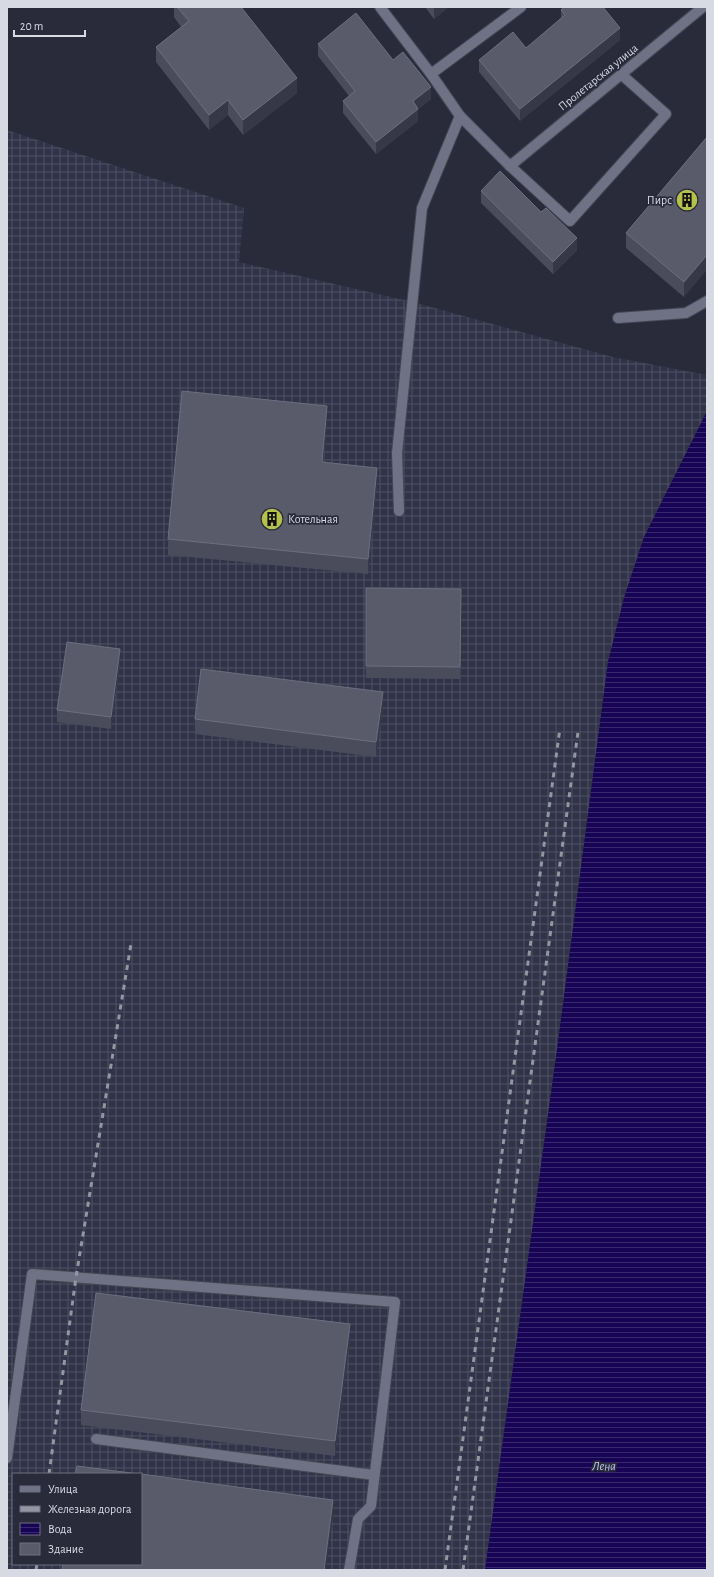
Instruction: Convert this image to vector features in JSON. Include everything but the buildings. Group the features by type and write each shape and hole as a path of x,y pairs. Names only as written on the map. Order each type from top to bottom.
{"street":[{"path":"380,7 431,74 460,116 510,166 570,221 666,114 622,75"},
{"path":"431,74 522,7"},
{"name":"Пролетарская улица","path":"510,166 703,7"},
{"path":"399,511 397,453 422,208 460,116"},
{"path":"618,318 686,313 707,301"},
{"path":"7,1458 9,1431 32,1274 395,1302 371,1506 358,1519 349,1570"},
{"path":"96,1440 374,1475"}],"shaded area":[{"path":"7,130 244,208 239,262 413,302 613,357 707,375 707,411 644,537 624,598 608,662 556,1057 485,1570 7,1570"}],"water":[{"name":"Лена","path":"707,411 707,1570 485,1570 556,1057 608,662 624,598 644,537"}],"railway":[{"path":"445,1570 560,728"},
{"path":"463,1570 578,732"},
{"path":"49,1473 76,1277 131,944"},
{"path":"36,1570 37,1565"}],"place":[{"name":"Пирс","path":"687,200"},
{"name":"Котельная","path":"272,519"}]}
